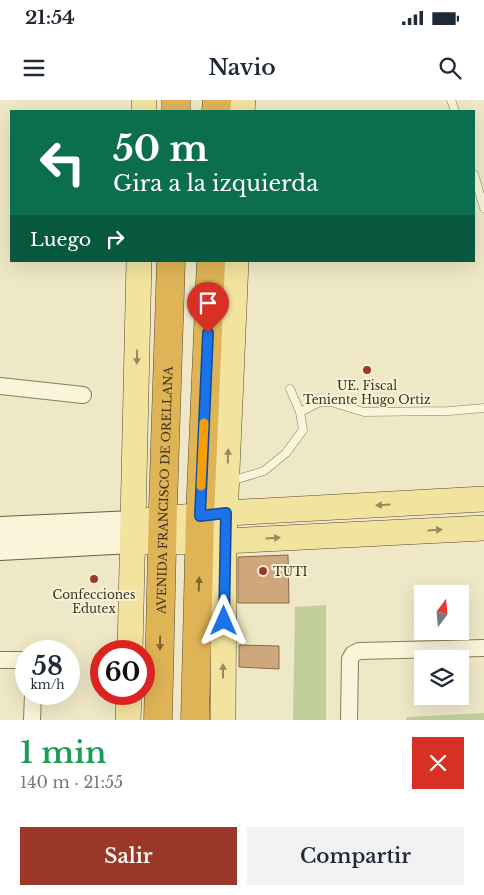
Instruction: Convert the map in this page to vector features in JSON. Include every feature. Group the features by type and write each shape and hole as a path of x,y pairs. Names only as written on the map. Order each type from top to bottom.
{"highway":[{"name":"AVENIDA FRANCISCO DE ORELLANA","path":"158,720 171,262"},
{"path":"195,720 213,528 211,262"}],"main road":[{"path":"130,640 139,262"},
{"path":"223,720 213,528 227,482 236,262"},
{"path":"0,528 133,532 213,528 484,499"},
{"path":"213,528 484,528"},
{"path":"0,549 133,532"},
{"path":"128,720 129,705"}],"street":[{"path":"0,386 83,395"},
{"path":"350,720 350,659 353,654 358,652 484,648"},
{"path":"0,660 15,660"},
{"path":"32,720 33,705"}],"lane":[{"path":"475,177 484,208"},
{"path":"227,482 264,471 286,453 302,430 300,412 290,388"},
{"path":"300,412 320,402 331,402 364,412 484,408"}],"green space":[{"path":"326,605 326,720 293,720 295,607"},
{"path":"484,713 484,720 406,720 407,717"}],"building":[{"path":"288,555 289,603 238,603 238,557"},
{"path":"239,645 279,646 279,669 239,667"}],"slow traffic":[{"path":"201,486 204,423"}],"place":[{"name":"UE. Fiscal Teniente Hugo Ortiz","path":"367,370"},
{"name":"TUTI","path":"263,571"},
{"name":"Confecciones Edutex","path":"94,579"}],"route":[{"path":"208,333 200,516 226,513 224,621"}]}
